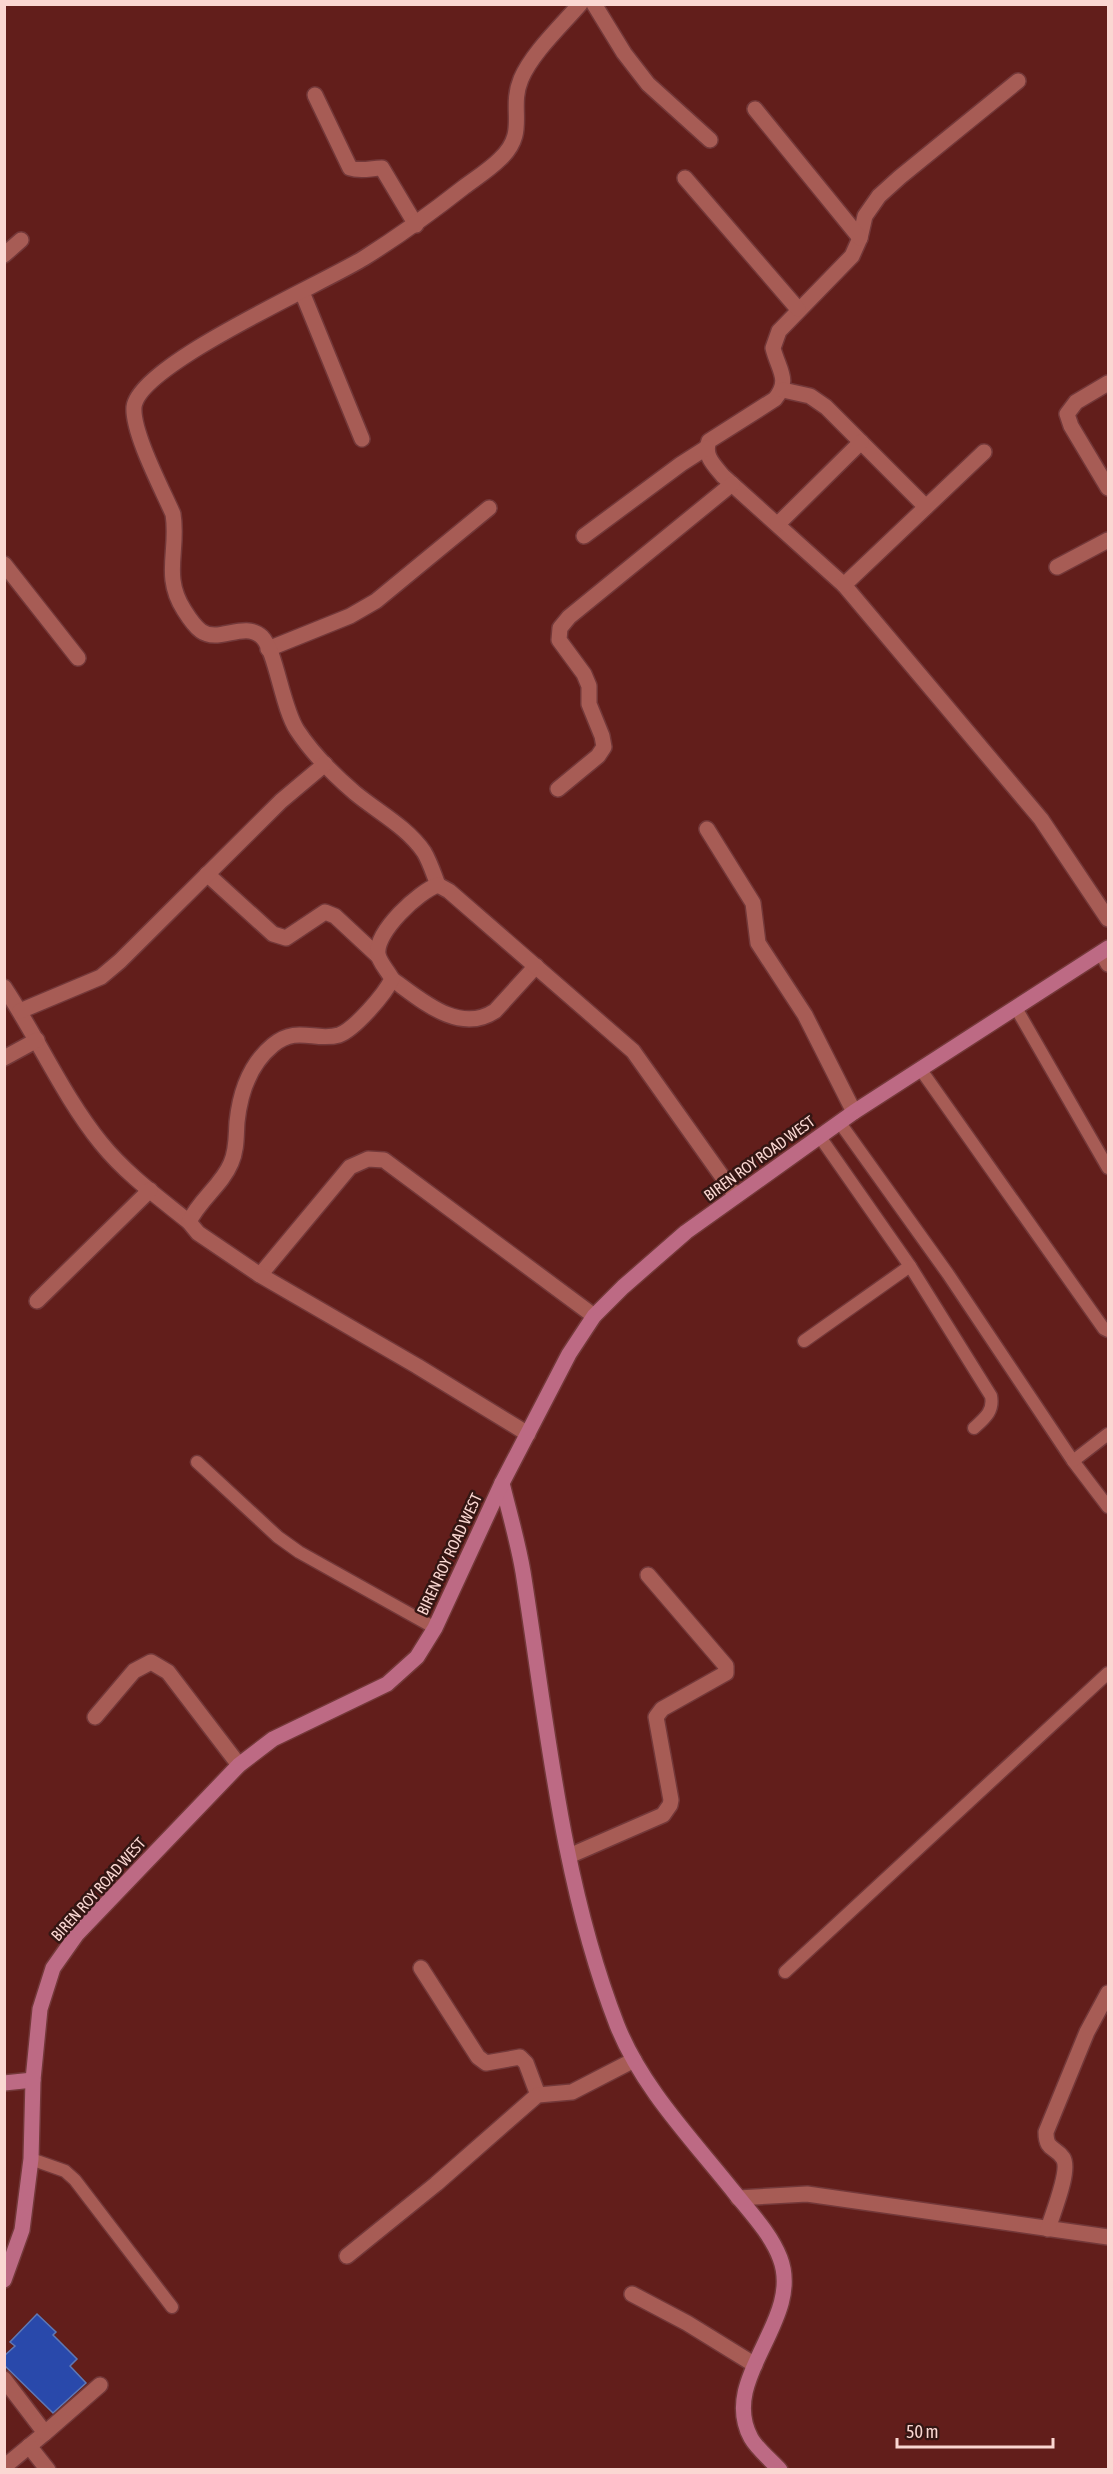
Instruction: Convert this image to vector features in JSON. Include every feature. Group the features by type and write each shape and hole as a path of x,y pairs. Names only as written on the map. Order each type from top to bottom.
{"main road":[{"name":"BIREN ROY ROAD WEST","path":"4,2280 22,2230 31,2159 33,2080 40,2009 53,1968 77,1934 238,1765 273,1739 387,1684 417,1657 435,1628 502,1483 569,1354 594,1316 622,1287 686,1232 854,1112 1016,1008 1106,955"},
{"path":"502,1483 523,1570 536,1672 569,1856 590,1945 618,2026 634,2060 651,2088 769,2239 781,2260 784,2290 779,2313 745,2391 744,2417 751,2439 780,2469"},
{"path":"4,2083 33,2080"}],"street":[{"path":"580,4 532,62 521,80 516,98 517,128 513,144 500,159 416,225 361,260 223,331 196,349 146,388 134,405 135,424 173,514 175,528 171,582 178,601 193,623 203,633 216,635 239,631 254,632 263,638 286,710 297,730 325,764 354,792 404,829 424,852 438,885 449,891 633,1051 736,1196"},
{"path":"594,4 624,53 648,84 710,140"},
{"path":"584,536 706,448 709,441 776,399 783,390 784,379 772,348 779,331 798,309 839,272 852,256 860,238 865,216 879,196 1018,81"},
{"path":"315,95 350,168 360,172 382,168 416,225"},
{"path":"755,109 860,238"},
{"path":"685,178 798,309"},
{"path":"4,255 21,240"},
{"path":"302,292 362,439"},
{"path":"1108,383 1076,402 1067,414 1071,426 1108,488"},
{"path":"783,390 810,396 826,406 926,507"},
{"path":"778,524 861,442"},
{"path":"706,448 708,457 723,476 844,585 1041,819 1108,919"},
{"path":"844,585 984,452"},
{"path":"558,789 598,756 604,747 590,704 589,686 584,675 559,640 560,628 569,617 732,484"},
{"path":"268,649 350,616 376,601 489,508"},
{"path":"1057,567 1108,540"},
{"path":"4,564 78,658"},
{"path":"20,1011 101,976 120,961 281,801 325,764"},
{"path":"707,829 753,903 758,943 815,1031 854,1112"},
{"path":"207,874 273,934 286,938 325,912 335,916 378,956 392,979 436,1010 452,1017 487,1016 495,1011 536,966"},
{"path":"378,956 379,945 385,931 413,901 438,885"},
{"path":"189,1222 195,1208 221,1179 231,1163 236,1146 241,1093 249,1075 271,1046 284,1037 300,1034 338,1035 351,1027 387,990 392,979"},
{"path":"4,987 77,1110 101,1143 124,1168 189,1222 198,1233 260,1275 417,1366 528,1434"},
{"path":"4,1058 37,1040"},
{"path":"260,1275 350,1167 368,1159 384,1160 594,1316"},
{"path":"37,1301 150,1190"},
{"path":"569,1856 668,1811 670,1800 656,1718 662,1709 726,1674 726,1666 648,1575"},
{"path":"95,1717 134,1671 151,1662 168,1671 238,1765"},
{"path":"421,1968 482,2061 491,2063 520,2057 526,2063 538,2095"},
{"path":"1048,2229 1065,2174 1065,2164 1062,2157 1050,2148 1046,2141 1046,2132 1087,2032 1108,1993"},
{"path":"347,2256 436,2184 538,2095 572,2092 634,2060"},
{"path":"738,2198 807,2194 1108,2237"},
{"path":"632,2294 680,2319 755,2364"},
{"path":"4,2379 45,2433"},
{"path":"4,2467 100,2385"},
{"path":"29,2446 48,2469"}],"lane":[{"path":"1016,1008 1108,1168"},
{"path":"921,1070 1104,1329 1108,1331"},
{"path":"840,1123 948,1274 1073,1461 1108,1507"},
{"path":"819,1137 910,1266 991,1396 992,1405 988,1414 974,1428"},
{"path":"804,1341 910,1266"},
{"path":"1073,1461 1108,1434"},
{"path":"197,1462 278,1537 299,1552 435,1628"},
{"path":"784,1972 1108,1673"},
{"path":"31,2159 64,2171 75,2180 172,2307"}],"building":[{"path":"37,2314 56,2332 53,2335 77,2359 70,2366 86,2383 53,2413 4,2365 4,2356 15,2346 10,2342"}]}
